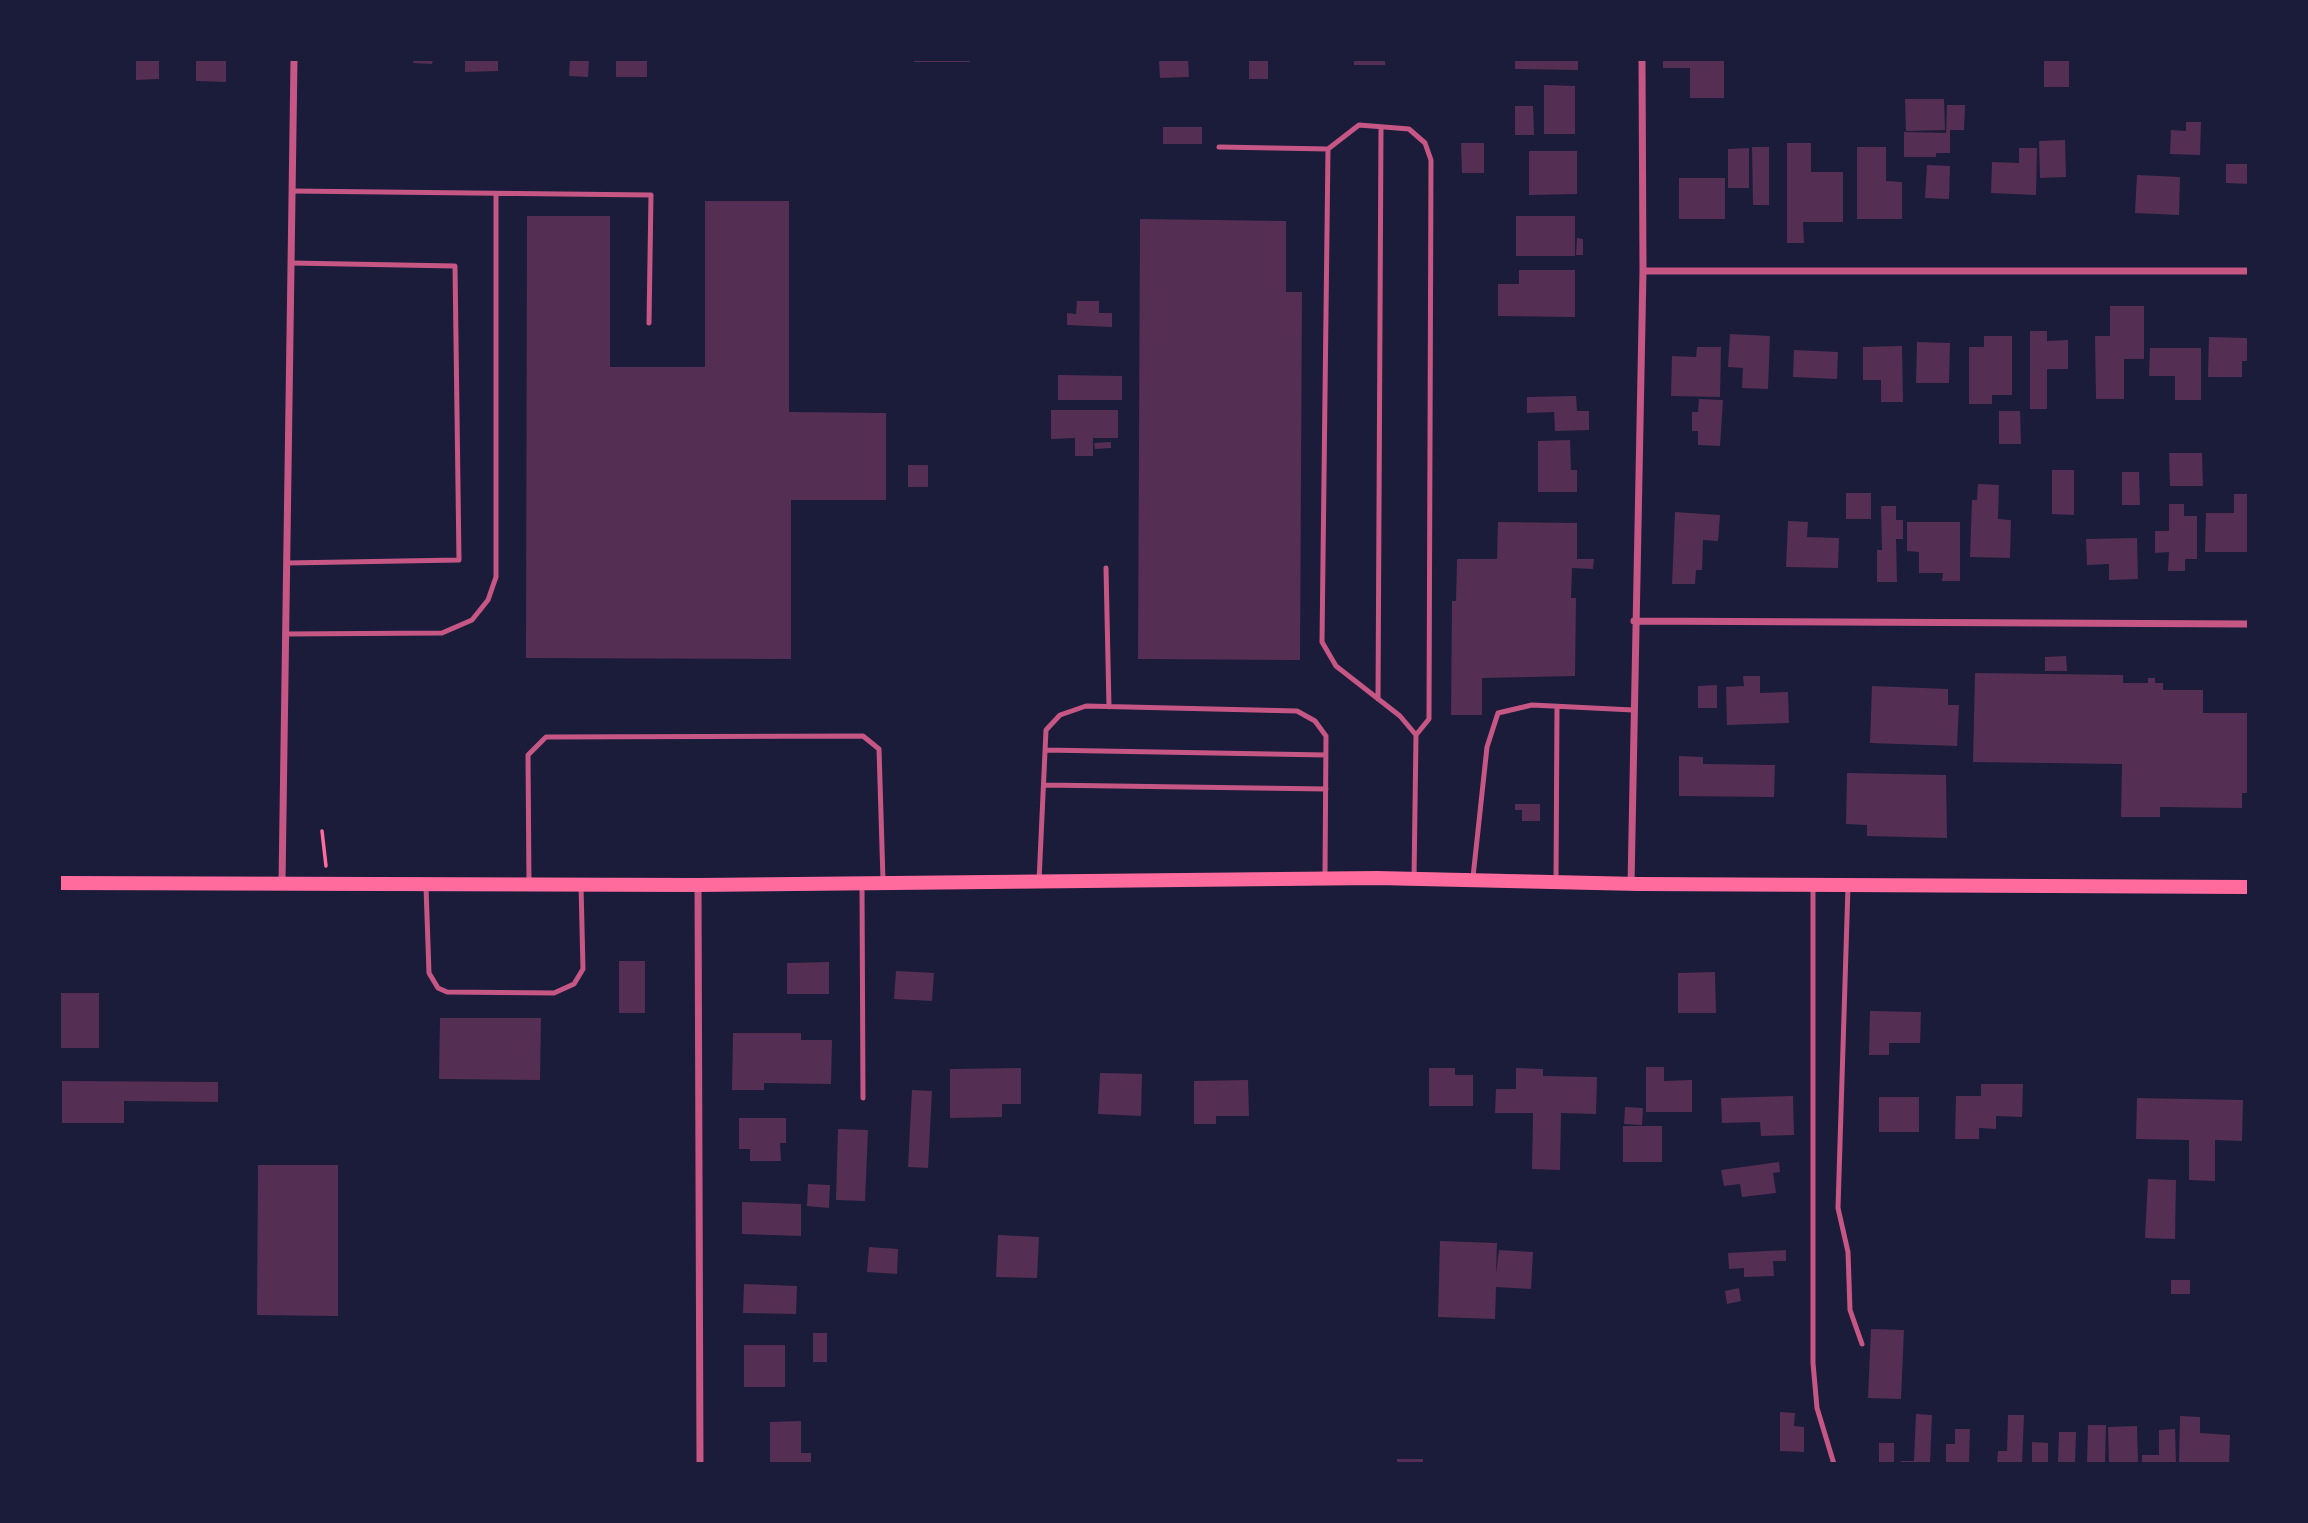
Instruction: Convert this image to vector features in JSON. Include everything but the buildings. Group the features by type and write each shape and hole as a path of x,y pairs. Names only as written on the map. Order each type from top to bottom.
{"main road":[{"path":"60,883 698,886 1414,879 1812,886 2249,887"}],"street":[{"path":"282,884 294,60"},
{"path":"1631,884 1634,621 1643,271 1642,60"},
{"path":"1643,271 2249,271"},
{"path":"1634,621 2249,624"},
{"path":"698,886 700,1464"}],"lane":[{"path":"1219,147 1328,149 1359,125 1409,129 1425,143 1431,159 1429,719 1416,735 1414,879"},
{"path":"1378,699 1381,127"},
{"path":"1328,149 1322,642 1336,666 1378,699 1416,735"},
{"path":"292,191 651,195 649,323"},
{"path":"285,634 442,633 472,620 488,600 496,577 496,194"},
{"path":"286,564 459,560 455,266 291,263"},
{"path":"1105,568 1110,707"},
{"path":"1472,880 1487,747 1498,713 1532,705 1633,710"},
{"path":"1039,882 1046,730 1060,715 1086,706 1297,710 1315,721 1326,736 1325,879"},
{"path":"1556,883 1557,707"},
{"path":"529,885 528,755 546,737 863,736 879,749 883,806 883,883"},
{"path":"1045,750 1326,755"},
{"path":"1044,785 1326,789"},
{"path":"862,883 863,1098"},
{"path":"426,884 429,973 438,988 447,992 554,993 574,984 583,969 582,885"},
{"path":"1812,886 1813,1363 1817,1408 1834,1464"},
{"path":"1848,886 1838,1209 1848,1252 1850,1310 1862,1344"}],"path":[{"path":"322,831 326,868"}]}
